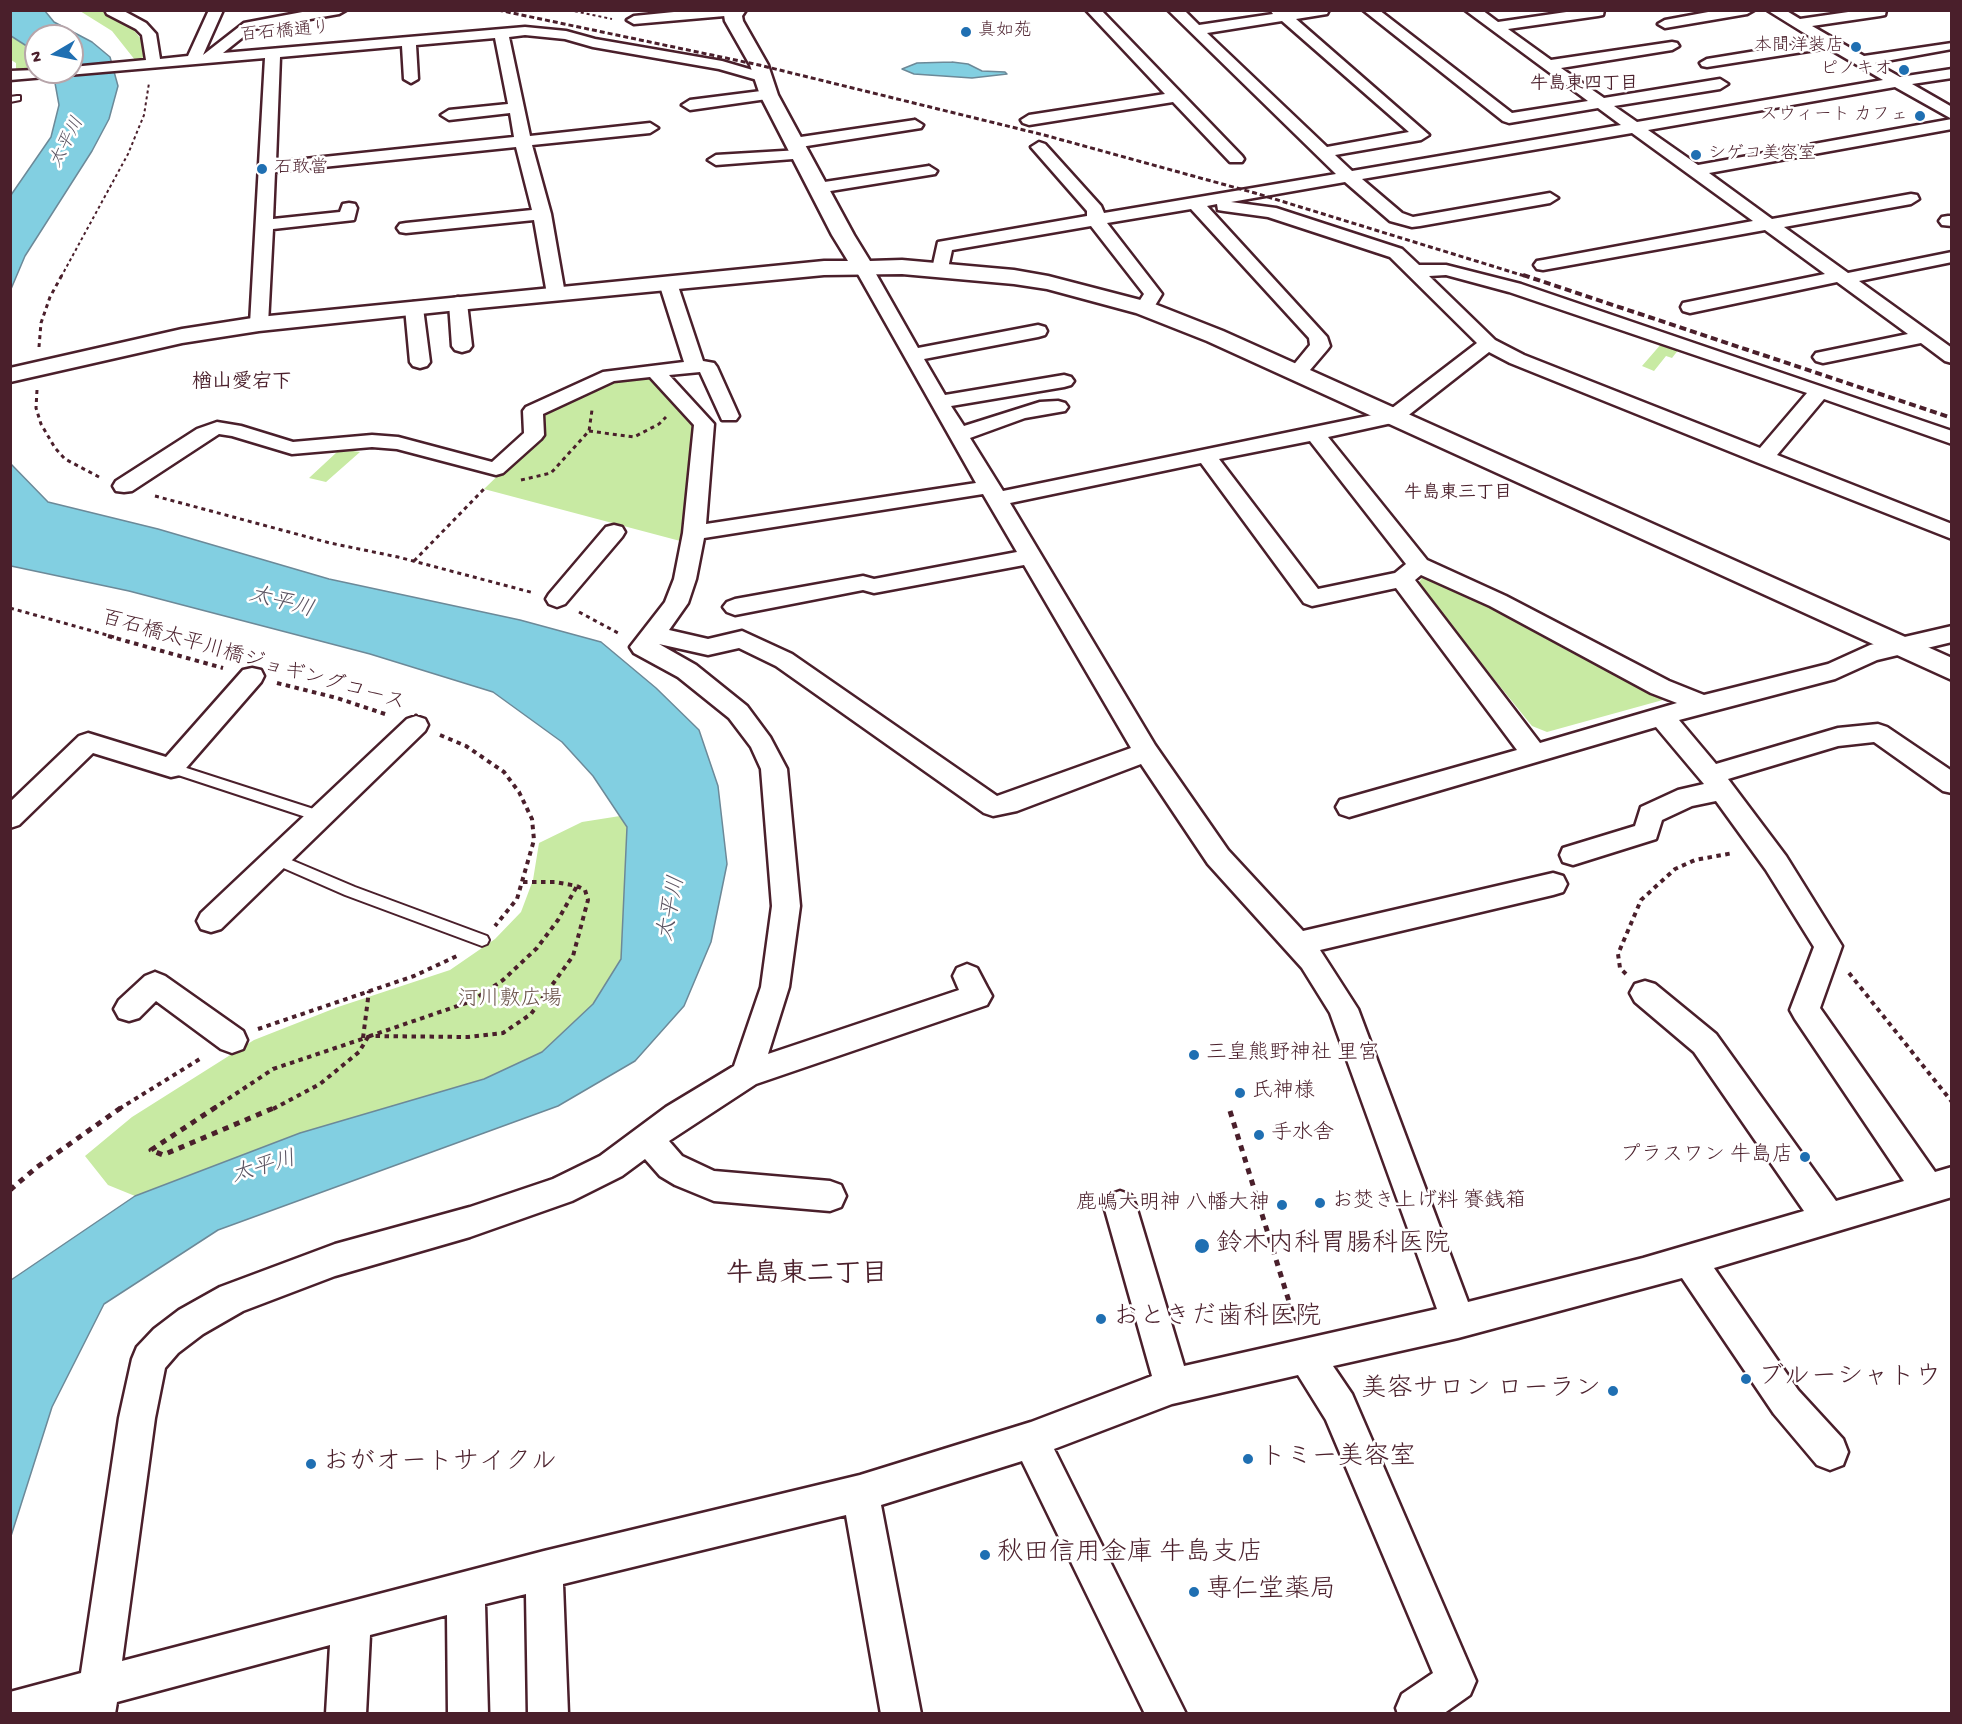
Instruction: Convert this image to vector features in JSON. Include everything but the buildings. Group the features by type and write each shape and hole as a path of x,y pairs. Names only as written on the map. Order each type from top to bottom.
{"street":[{"path":"193,61 216,10"},
{"path":"210,59 225,43 249,26 339,10"},
{"path":"1093,10 1236,159"},
{"path":"1175,10 1349,177 1396,217 1412,222 1550,198"},
{"path":"1370,10 1509,118 1720,84"},
{"path":"1472,10 1952,357"},
{"path":"1665,24 1748,10"},
{"path":"1774,10 1952,114"},
{"path":"112,11 141,26 149,34 153,49 148,65"},
{"path":"634,20 737,11"},
{"path":"737,11 733,15 734,21 759,65 765,86 818,188 939,402 1146,752 1218,857 1312,960 1343,1009 1458,1321"},
{"path":"1195,30 1281,14 1322,11"},
{"path":"1496,27 1598,12"},
{"path":"1798,24 1880,12"},
{"path":"1281,14 1421,135 1324,152"},
{"name":"百石橋通り","path":"84,70 525,31 550,33 722,66 765,86"},
{"path":"501,33 523,141 542,214 556,294"},
{"path":"409,42 411,79"},
{"path":"1707,63 1830,43"},
{"path":"1549,65 1672,46"},
{"path":"1861,61 1948,46"},
{"path":"259,324 273,54"},
{"path":"941,269 944,246 1952,73"},
{"path":"690,105 765,86"},
{"path":"1029,120 1177,98"},
{"path":"449,115 516,108"},
{"path":"716,160 797,149 915,124"},
{"path":"1694,171 1952,124"},
{"path":"266,168 650,128"},
{"path":"1040,147 1095,210 1096,221 1153,294 1144,308"},
{"path":"818,188 929,171"},
{"path":"1543,265 1911,198"},
{"path":"1196,204 1234,206 1270,212 1396,253 1488,344 1517,359 1952,532"},
{"path":"1196,204 1317,337 1320,346 1297,373"},
{"path":"264,225 348,216 349,208"},
{"path":"406,228 542,214"},
{"path":"1690,306 1952,257"},
{"path":"25,372 182,336 259,324 458,303 863,267 977,272 1048,283 1144,308 1215,336 1952,670"},
{"path":"1415,272 1446,270 1468,274 1620,322 1952,438"},
{"path":"668,283 694,366"},
{"path":"458,303 462,345"},
{"path":"414,308 420,362"},
{"path":"914,355 1038,331"},
{"path":"1823,357 1952,336"},
{"path":"694,533 993,493 1207,457 1394,417 1488,344"},
{"path":"124,486 204,433 217,428 234,430 292,447 372,441 398,443 496,469 534,435 532,411 610,376 694,366 707,367 729,416"},
{"path":"648,641 676,603 685,579 694,533 704,424 655,371"},
{"path":"939,402 1064,381"},
{"path":"1763,458 1820,391"},
{"path":"959,435 1018,414 1040,408 1058,407"},
{"path":"1315,434 1534,754"},
{"path":"1207,457 1312,598 1411,572 1498,601 1660,687 1703,704"},
{"path":"556,599 614,532"},
{"path":"735,607 863,583 874,586 1030,557"},
{"path":"1349,807 1660,716 1835,671 1870,653 1952,634"},
{"path":"648,641 708,647 742,639 784,660 993,806 1008,804 1146,752"},
{"path":"648,641 738,712 761,742 774,769 786,906 775,987 746,1074"},
{"path":"10,818 88,742 171,768 252,676"},
{"path":"10,1712 86,1700 351,1622 544,1570 860,1492 1031,1440 1172,1386 1458,1321 1643,1274 1940,1186 1805,1010 1828,946 1764,847 1717,782 1660,716"},
{"path":"212,921 416,725"},
{"path":"1573,855 1647,832 1650,814 1717,782 1838,737 1878,733 1952,784"},
{"path":"1296,944 1553,884"},
{"path":"86,1700 148,1359 166,1341 191,1322 232,1299 335,1260 470,1222 561,1191 611,1166 677,1117 746,1074 977,996 967,976"},
{"path":"129,1009 155,984 232,1040"},
{"path":"1645,993 1706,1043 1829,1219"},
{"path":"648,1139 671,1166 686,1175 714,1186 830,1196"},
{"path":"1120,1206 1172,1386"},
{"path":"1689,1260 1786,1402 1830,1452"},
{"path":"1306,1356 1338,1407 1456,1681 1416,1708"},
{"path":"1031,1440 1166,1713"},
{"path":"860,1492 901,1713"},
{"path":"544,1570 548,1713"},
{"path":"466,1591 468,1713"},
{"path":"346,1713 351,1622"}],"lane":[{"path":"171,768 321,817"},
{"path":"277,859 350,891 482,940"}],"path":[{"path":"569,10 608,18 634,20"},
{"path":"148,65 144,115 50,297 25,372 41,424 65,459 100,478 260,525 413,561 556,599 648,641"},
{"path":"518,481 551,473 589,431 590,412 596,404"},
{"path":"589,431 634,436 659,424 673,410"},
{"path":"413,561 484,489"},
{"name":"百石橋太平川橋ジョギングコース","path":"10,608 337,698 416,725 466,746 504,772 519,792 532,819 534,840 517,899 482,940 454,959 414,976 281,1020 232,1040 140,1094 37,1167 10,1190"},
{"path":"1645,993 1620,968 1618,954 1641,900 1675,869 1695,860 1764,847"},
{"path":"366,1037 486,1037 503,1033 531,1014 573,956 588,900 585,890 577,886 555,882 523,882"},
{"path":"369,991 366,1037 359,1052 320,1084 286,1103 163,1155 151,1150 273,1069 366,1037 472,1000 502,980 537,948 558,920 577,886"},
{"path":"1828,946 1952,1102"},
{"path":"1230,1111 1306,1356"}],"green space":[{"path":"80,11 103,11 133,29 147,47 148,56 135,60 112,31"},
{"path":"10,36 24,45 24,72 16,73 16,63 11,60"},
{"path":"1662,343 1679,349 1672,358 1666,356 1654,371 1642,366"},
{"path":"654,375 699,425 684,542 484,489 543,432 540,412 608,380"},
{"path":"337,452 360,452 326,482 309,478"},
{"path":"1430,576 1670,698 1547,732 1532,726 1418,585 1422,577"},
{"name":"河川敷広場","path":"620,816 627,827 621,959 593,1004 542,1052 484,1079 300,1133 135,1196 108,1185 85,1156 132,1117 254,1040 338,1007 450,970 495,939 521,912 533,880 539,843 582,822"}],"water":[{"path":"11,11 45,11 58,24 24,24 24,44 11,36"},
{"name":"太平川","path":"84,38 110,57 118,86 109,119 92,151 25,256 11,289 11,195 51,137 59,105 55,84 84,84"},
{"path":"917,63 968,64 982,71 1007,74 972,78 914,74 902,69"},
{"name":"太平川","path":"11,464 48,502 158,529 329,579 520,620 601,642 656,688 699,730 718,786 727,864 711,942 684,1006 635,1061 558,1106 218,1230 104,1304 52,1407 11,1536 11,1280 135,1196 300,1133 484,1079 542,1052 593,1004 621,959 627,827 593,776 562,742 493,692 370,654 129,591 11,566"}],"railway":[{"path":"498,10 759,65 1044,135 1255,193 1528,277"},
{"path":"1523,275 1952,418"}],"place":[{"name":"真如苑","path":"966,32"},
{"name":"本間洋装店","path":"1856,47"},
{"name":"ピノキオ","path":"1904,70"},
{"name":"スウィート カフェ","path":"1920,116"},
{"name":"シゲコ美容室","path":"1696,155"},
{"name":"石敢當","path":"262,169"},
{"name":"三皇熊野神社 里宮","path":"1194,1055"},
{"name":"氏神様","path":"1240,1093"},
{"name":"手水舎","path":"1259,1135"},
{"name":"プラスワン 牛島店","path":"1805,1157"},
{"name":"お焚き上げ料 賽銭箱","path":"1320,1203"},
{"name":"鹿嶋大明神 八幡大神","path":"1282,1205"},
{"name":"鈴木内科胃腸科医院","path":"1202,1246"},
{"name":"おときだ歯科医院","path":"1101,1319"},
{"name":"ブルーシャトウ","path":"1746,1379"},
{"name":"美容サロン ローラン","path":"1613,1391"},
{"name":"トミー美容室","path":"1248,1459"},
{"name":"おがオートサイクル","path":"311,1464"},
{"name":"秋田信用金庫 牛島支店","path":"985,1555"},
{"name":"専仁堂薬局","path":"1194,1592"}],"district":[{"name":"牛島東四丁目","path":"1584,85"},
{"name":"楢山愛宕下","path":"242,384"},
{"name":"牛島東三丁目","path":"1458,494"},
{"name":"牛島東二丁目","path":"807,1277"}]}
